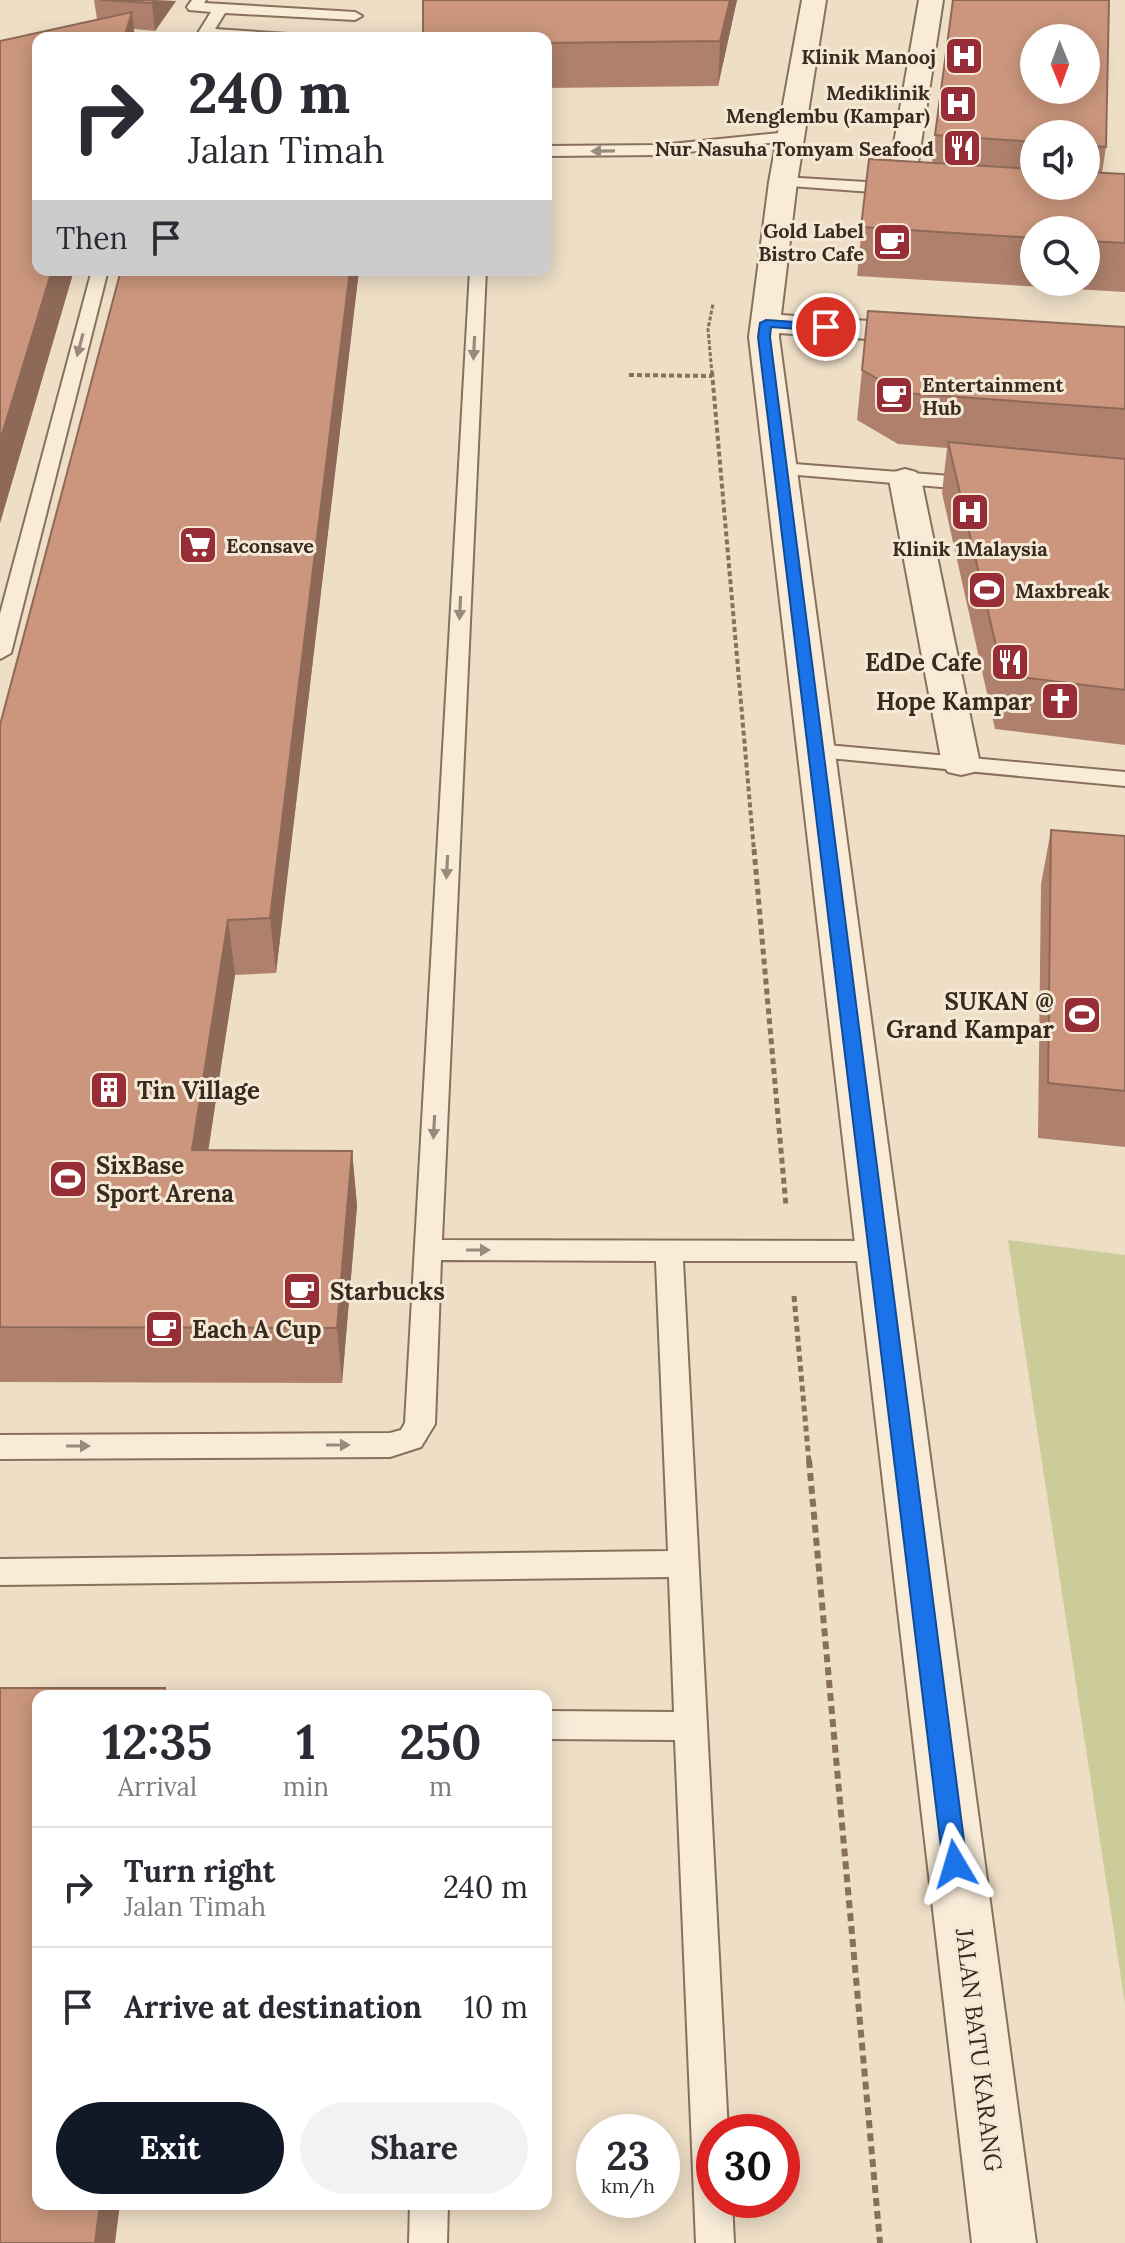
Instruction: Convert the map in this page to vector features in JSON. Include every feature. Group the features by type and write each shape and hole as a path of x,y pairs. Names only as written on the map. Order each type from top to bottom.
{"street":[{"name":"JALAN BATU KARANG","path":"814,0 783,182 764,337 880,1251 898,1421 1004,2243"},
{"path":"908,190 931,0"},
{"path":"766,323 953,336"},
{"path":"905,479 961,764"}],"lane":[{"path":"199,0 194,7 353,21 363,0"},
{"path":"206,32 220,9"},
{"path":"552,151 661,150 790,137"},
{"path":"783,182 908,190"},
{"path":"0,653 98,276"},
{"path":"0,1447 390,1445 411,1439 420,1424 478,276"},
{"path":"781,469 999,486"},
{"path":"816,751 1125,779"},
{"path":"428,1250 880,1251"},
{"path":"669,1250 715,2243"},
{"path":"0,1572 684,1564"},
{"path":"552,1725 691,1726"},
{"path":"428,2243 429,2210"}],"path":[{"path":"629,375 712,376 880,2243"}],"green space":[{"path":"1008,1240 1125,1255 1125,2004"}],"building":[{"path":"100,0 154,0 152,3"},
{"path":"423,0 730,0 720,41 552,43 552,32 423,32"},
{"path":"953,0 1109,0 1106,147 1100,146 1100,120 1020,120 1020,141 935,135"},
{"path":"132,12 126,32 41,32"},
{"path":"32,34 32,276 50,276 0,441 0,41"},
{"path":"869,159 1020,168 1020,200 1100,200 1100,173 1125,174 1125,243 1100,242 1100,216 1020,216 1020,237 861,227"},
{"name":"Econsave","path":"119,276 349,276 270,918 228,920 192,1150 352,1151 337,1328 0,1327 0,725"},
{"path":"868,311 1125,327 1125,409 903,393 862,370"},
{"path":"948,442 1125,459 1125,690 1003,675"},
{"name":"SUKAN @ Grand Kampar","path":"1051,830 1125,836 1125,1091 1048,1083"},
{"path":"0,1688 165,1688 32,1690 32,2210 99,2210 95,2243 0,2243"}],"place":[{"name":"Klinik Manooj","path":"964,56"},
{"name":"Mediklinik Menglembu (Kampar)","path":"958,104"},
{"name":"Nur Nasuha Tomyam Seafood","path":"962,148"},
{"name":"Gold Label Bistro Cafe","path":"892,242"},
{"name":"Entertainment Hub","path":"894,395"},
{"name":"Klinik 1Malaysia","path":"970,512"},
{"name":"Econsave","path":"198,545"},
{"name":"Maxbreak","path":"987,590"},
{"name":"EdDe Cafe","path":"1010,662"},
{"name":"Hope Kampar","path":"1060,701"},
{"name":"SUKAN @ Grand Kampar","path":"1082,1015"},
{"name":"Tin Village","path":"109,1090"},
{"name":"SixBase Sport Arena","path":"68,1179"},
{"name":"Starbucks","path":"302,1291"},
{"name":"Each A Cup","path":"164,1329"}],"route":[{"path":"826,327 766,323 764,337 955,1864"}]}
